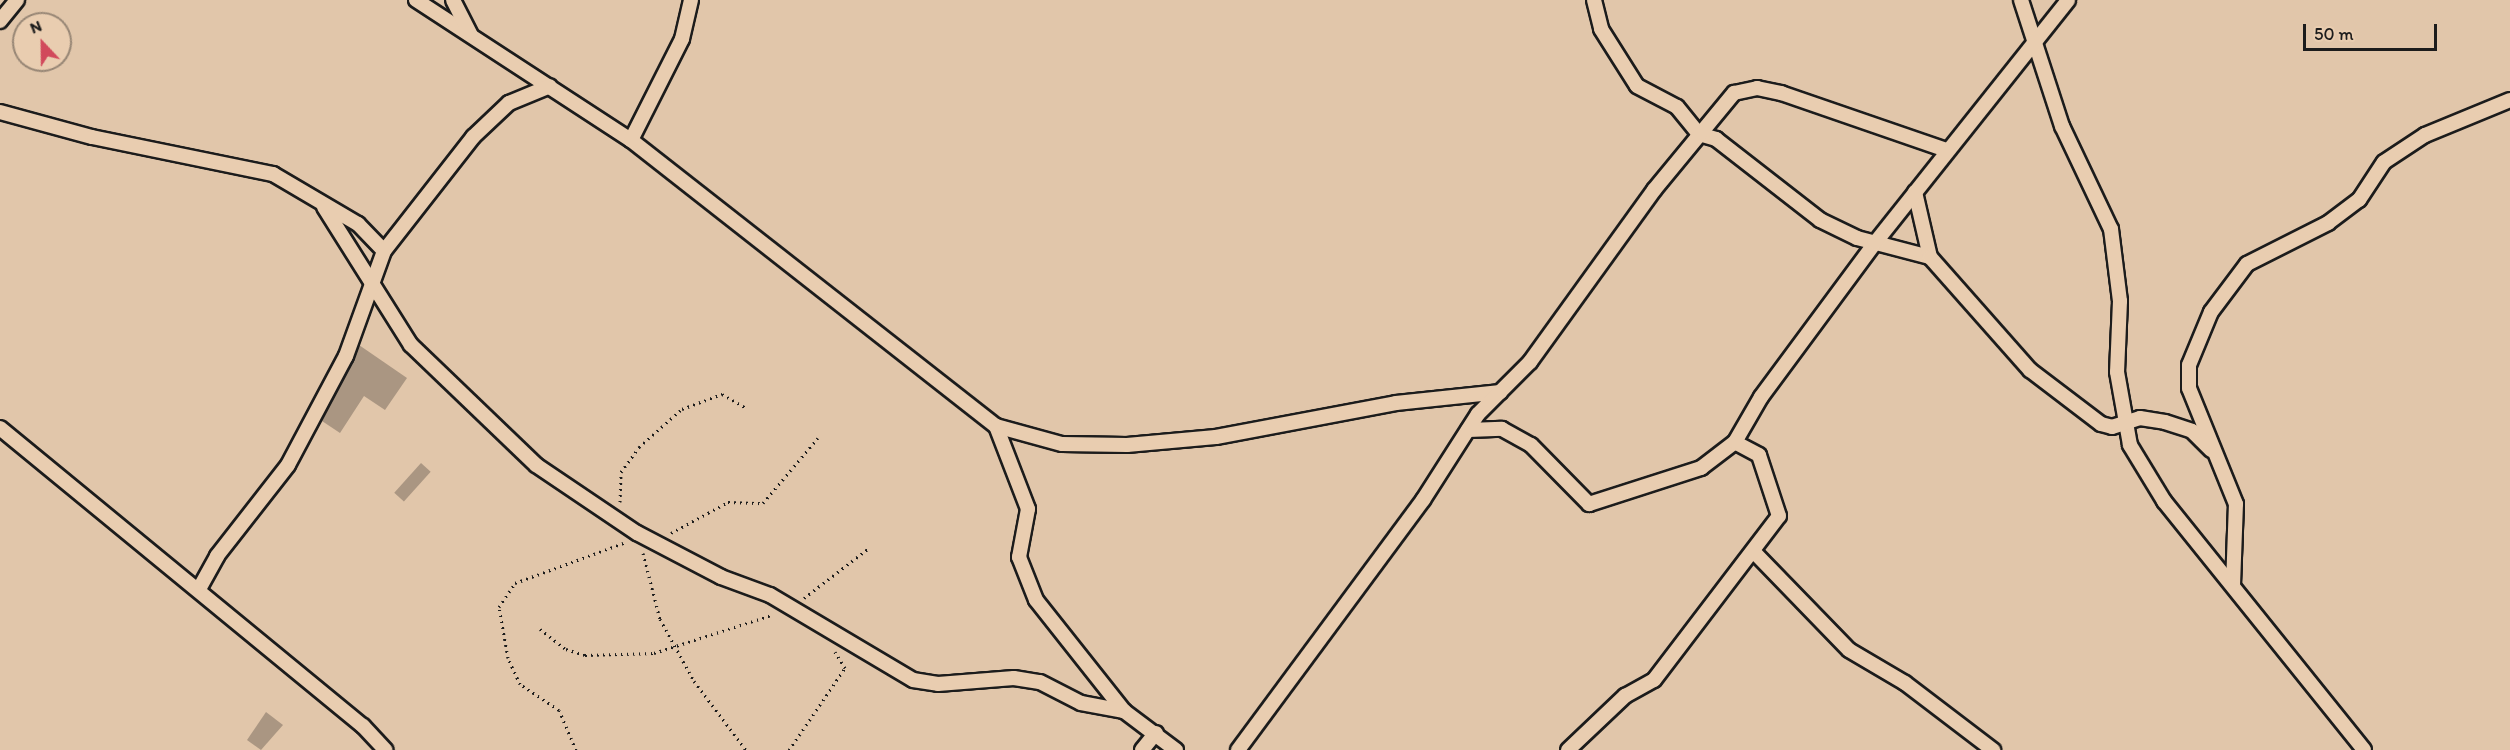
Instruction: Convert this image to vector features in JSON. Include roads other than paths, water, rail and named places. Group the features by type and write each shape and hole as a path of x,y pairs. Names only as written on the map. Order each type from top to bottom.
{"street":[{"path":"0,21 17,0"},
{"path":"416,0 631,140 996,426 1062,444 1127,445 1216,437 1396,403 1500,392"},
{"path":"453,0 472,37"},
{"path":"631,140 682,39 691,0"},
{"path":"1594,0 1601,29 1637,86 1677,107 1699,134 1716,139 1820,220 1875,243 1930,257"},
{"path":"2021,0 2062,126 2111,229 2125,422 2148,479 2364,750"},
{"path":"1468,430 1502,429 1531,445 1589,504 1674,479 1735,442 1761,397 1875,243 1947,150 2036,46 2067,0"},
{"path":"199,590 217,556 288,465 346,356 370,281 384,251 473,137 509,103 550,86"},
{"path":"1238,750 1424,500 1468,430 1500,392 1530,362 1699,134 1734,93 1757,88 1824,104 1947,150"},
{"path":"2233,585 2236,504 2189,388 2189,365 2227,287 2247,264 2351,206 2384,162 2400,151 2510,99"},
{"path":"0,112 92,137 273,174 324,207 358,224 384,251"},
{"path":"1915,192 1930,257 2030,370 2101,424 2112,427 2140,418 2192,431 2218,458"},
{"path":"324,207 411,345 536,465 647,539 791,607 913,680 938,684 1014,678 1040,682 1081,704 1124,711"},
{"path":"996,426 1028,509 1019,557 1024,579 1074,654 1124,711 1176,750"},
{"path":"0,428 199,590 385,750"},
{"path":"1569,750 1625,696 1654,680 1754,552 1779,516 1778,501 1759,455 1735,442"},
{"path":"1754,552 1849,650 1905,682 1993,750"},
{"path":"1142,750 1156,733"}]}
